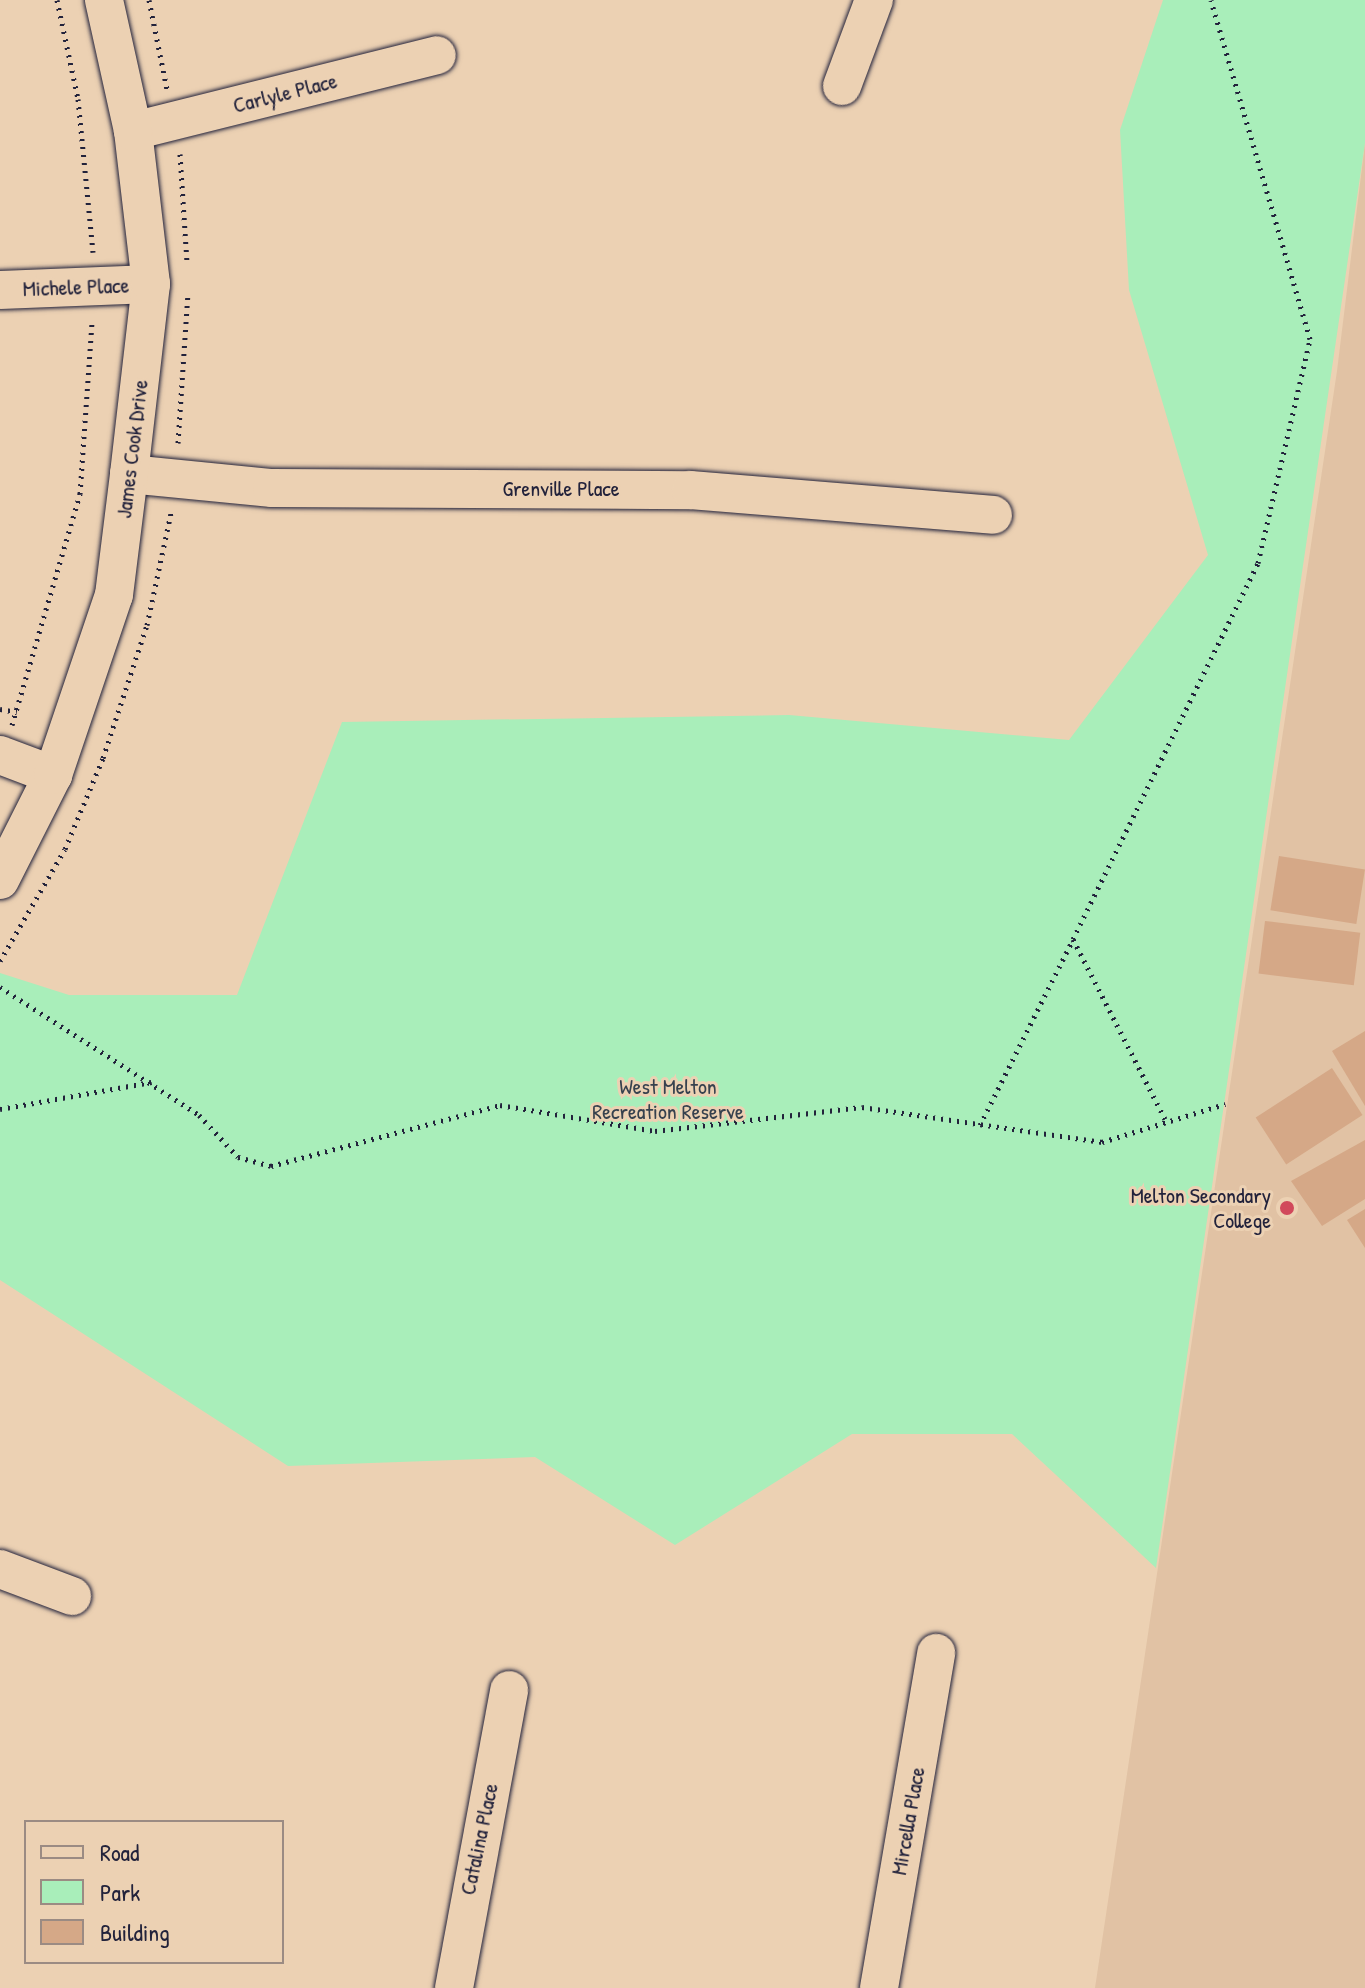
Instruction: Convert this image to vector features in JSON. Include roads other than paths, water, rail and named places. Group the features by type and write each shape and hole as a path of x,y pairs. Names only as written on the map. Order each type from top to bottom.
{"street":[{"name":"James Cook Drive","path":"0,880 53,775 114,595 129,474 151,284 133,131 104,0"},
{"path":"842,86 874,0"},
{"name":"Carlyle Place","path":"133,131 437,55"},
{"name":"Michele Place","path":"0,290 151,284"},
{"name":"Grenville Place","path":"129,474 272,488 691,490 993,515"},
{"path":"3,747 53,775"},
{"path":"0,1569 72,1596"},
{"name":"Mircella Place","path":"879,1988 936,1653"},
{"name":"Catalina Place","path":"454,1988 509,1690"}],"place":[{"name":"Melton Secondary College","path":"1287,1208"}],"park label":[{"name":"West Melton Recreation Reserve","path":"668,1098"}]}
